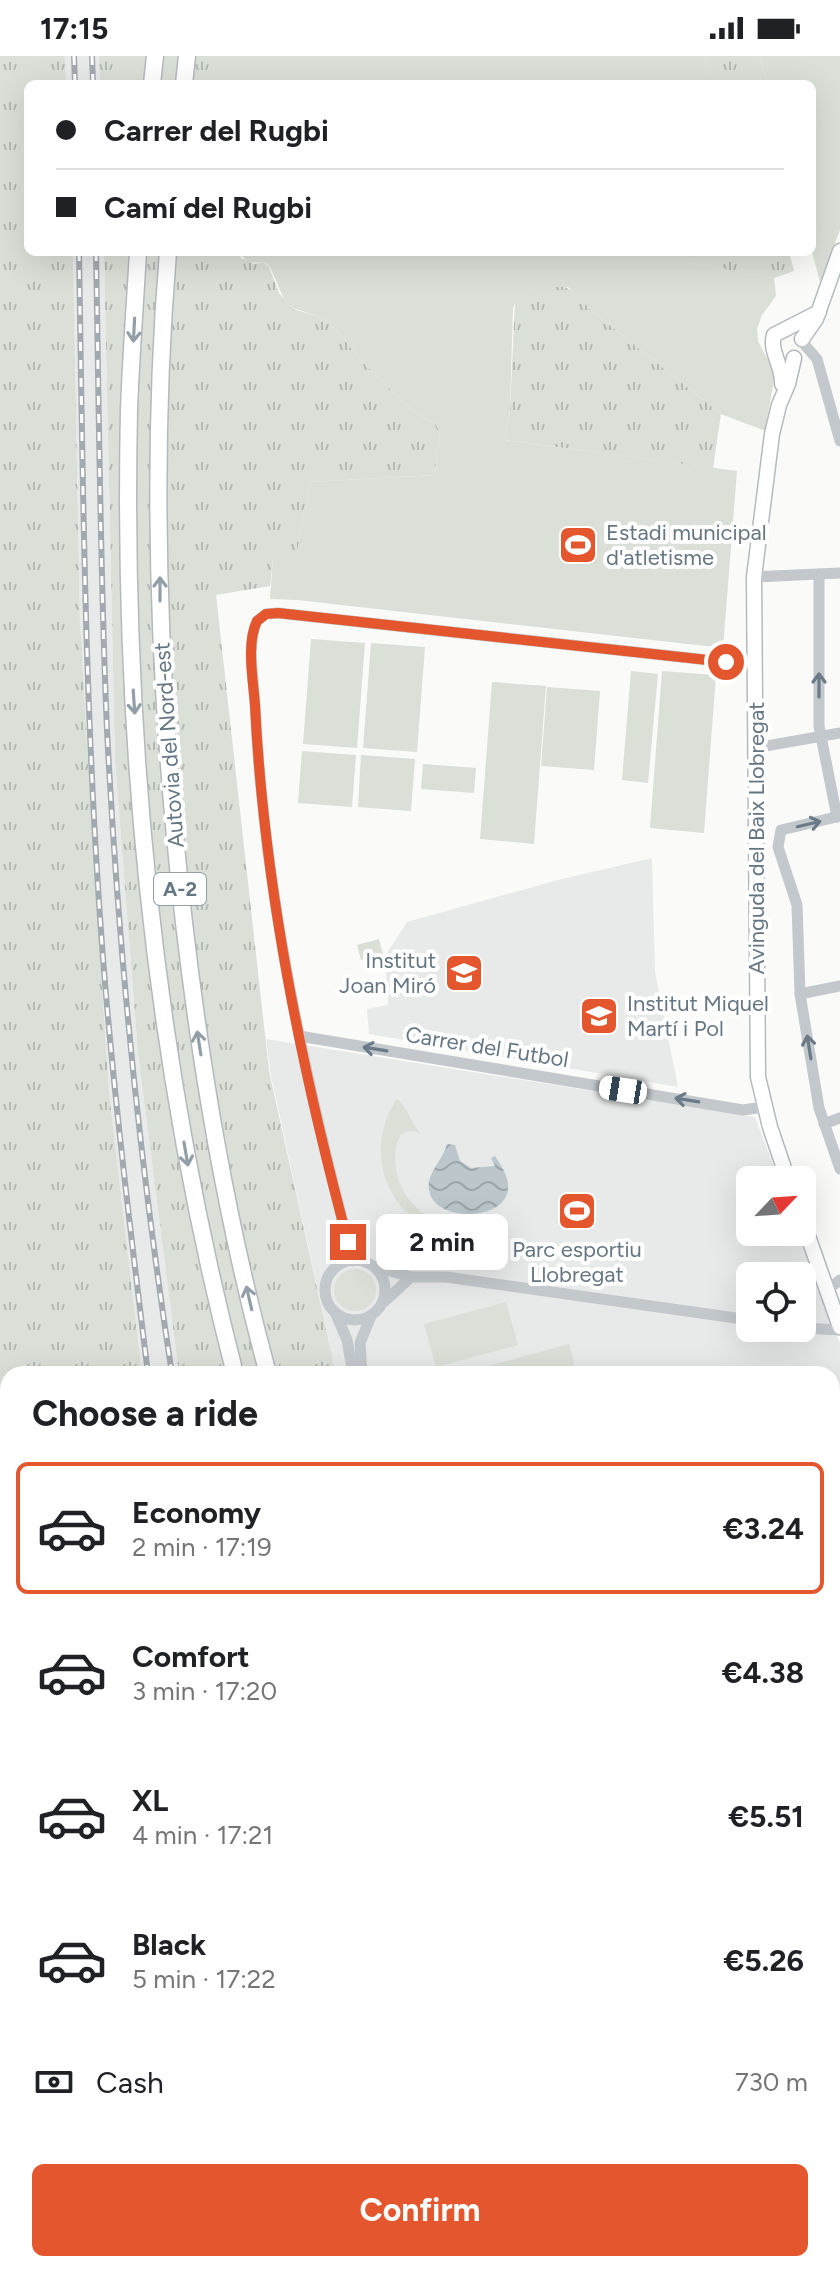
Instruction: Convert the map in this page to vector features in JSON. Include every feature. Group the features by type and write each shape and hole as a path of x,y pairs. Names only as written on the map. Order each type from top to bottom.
{"highway":[{"path":"152,80 155,57"},
{"path":"184,80 187,59"},
{"name":"Autovia del Nord-est","path":"138,256 129,407 129,534 131,661 143,844 181,1130 214,1291 233,1366"},
{"name":"Autovia del Nord-est","path":"168,256 160,432 160,522 161,642 170,784 194,1016 213,1134 266,1366"}],"main road":[{"name":"Avinguda del Baix Llobregat","path":"783,1166 764,1107 758,1077 754,577 772,434 799,349 835,283 840,251"},
{"path":"789,328 796,330 799,349 786,359 776,355 772,344 774,335 819,312"},
{"name":"Avinguda del Baix Llobregat","path":"776,355 782,370 782,397"},
{"path":"812,1246 840,1328"}],"street":[{"path":"799,349 818,367 840,441"},
{"path":"754,577 840,573"},
{"path":"819,574 820,736 838,817 781,830 778,847 797,905 800,994 819,1108 840,1169"},
{"path":"353,1261 324,1152 299,1036 267,840 254,686 254,627 262,616 278,613 754,665"},
{"path":"755,748 840,733"},
{"path":"800,994 840,986"},
{"name":"Carrer del Futbol","path":"299,1036 739,1109 764,1107"},
{"path":"824,1124 840,1118"},
{"path":"352,1366 347,1340 327,1298 329,1278 337,1267 353,1261 411,1277 446,1277 736,1318"},
{"path":"373,1266 384,1285 381,1305"},
{"path":"361,1366 360,1343 371,1316 411,1277"},
{"path":"827,1290 840,1280"},
{"path":"335,1312 352,1320 371,1316"},
{"path":"816,1328 840,1328"}],"shaded area":[{"path":"65,56 99,56 100,80 66,80"},
{"path":"73,256 104,256 115,761 138,1053 178,1366 156,1366 155,1362 155,1366 141,1366 109,1092 80,623"},
{"path":"652,858 655,972 678,1087 369,1034 367,1009 388,1005 385,956 407,922 558,880"},
{"path":"266,1039 755,1117 774,1166 736,1166 736,1246 803,1246 809,1262 736,1262 736,1342 816,1342 816,1280 840,1343 840,1366 334,1366 270,1071"}],"green space":[{"path":"0,56 65,56 66,80 24,80 24,256 73,256 80,623 96,891 109,1092 141,1366 0,1366"},
{"path":"99,56 238,56 238,80 100,80"},
{"path":"238,56 705,56 711,80 238,80"},
{"path":"705,56 759,56 767,80 711,80"},
{"path":"759,56 840,56 840,230 820,282 813,256 816,256 816,80 767,80"},
{"path":"104,256 240,256 254,264 264,262 279,293 293,309 320,317 334,327 361,360 405,404 435,423 440,432 435,475 310,482 297,553 273,558 270,586 216,595 269,1071 334,1366 178,1366 138,1053 115,761"},
{"path":"242,256 672,256 691,263 774,278 776,296 762,315 757,329 758,341 775,374 765,431 721,414 591,310 568,287 531,287 516,300 513,308 510,410 505,440 737,471 723,648 270,599 273,557 297,552 310,482 435,475 440,432 435,423 405,404 361,360 334,327 320,317 287,306 265,262 248,263"},
{"path":"669,256 790,256 794,271 774,278"},
{"path":"558,285 573,291 591,310 721,414 713,468 505,440 510,410 515,300 531,287"},
{"path":"311,639 365,643 357,748 303,744"},
{"path":"371,643 425,647 417,752 363,748"},
{"path":"631,671 658,674 648,783 622,780"},
{"path":"662,671 716,675 704,833 650,828"},
{"path":"492,682 546,686 534,844 480,839"},
{"path":"547,687 600,691 594,770 541,766"},
{"path":"302,751 356,755 352,807 298,803"},
{"path":"361,755 415,759 411,811 358,807"},
{"path":"423,764 476,768 474,793 421,789"},
{"path":"379,939 383,954 361,960 357,945"},
{"path":"397,1099 420,1133 404,1133 396,1146 397,1174 401,1185 420,1211 439,1221 461,1227 459,1235 413,1217 401,1206 385,1178 381,1145 383,1129"},
{"path":"355,1269 370,1275 376,1290 370,1305 355,1311 340,1305 334,1290 340,1275"},
{"path":"506,1302 518,1345 436,1366 424,1324"},
{"path":"569,1344 575,1366 488,1366"}],"water":[{"path":"447,1144 455,1145 460,1161 471,1168 495,1166 491,1158 495,1156 508,1184 506,1197 498,1206 486,1212 457,1213 444,1209 434,1201 429,1190 430,1178"}],"railway":[{"path":"74,56 75,80"},
{"path":"92,56 93,80"},
{"path":"79,256 86,618 98,892 114,1081 147,1366"},
{"path":"96,256 103,611 112,811 140,1133 171,1366"}],"place":[{"name":"Estadi municipal d'atletisme","path":"578,545"},
{"name":"Institut Joan Miró","path":"464,973"},
{"name":"Institut Miquel Martí i Pol","path":"599,1016"},
{"name":"Parc esportiu Llobregat","path":"577,1211"}],"route":[{"path":"348,1242 302,1055 273,889 255,717 252,637 257,621 266,614 278,613 726,662"}]}
